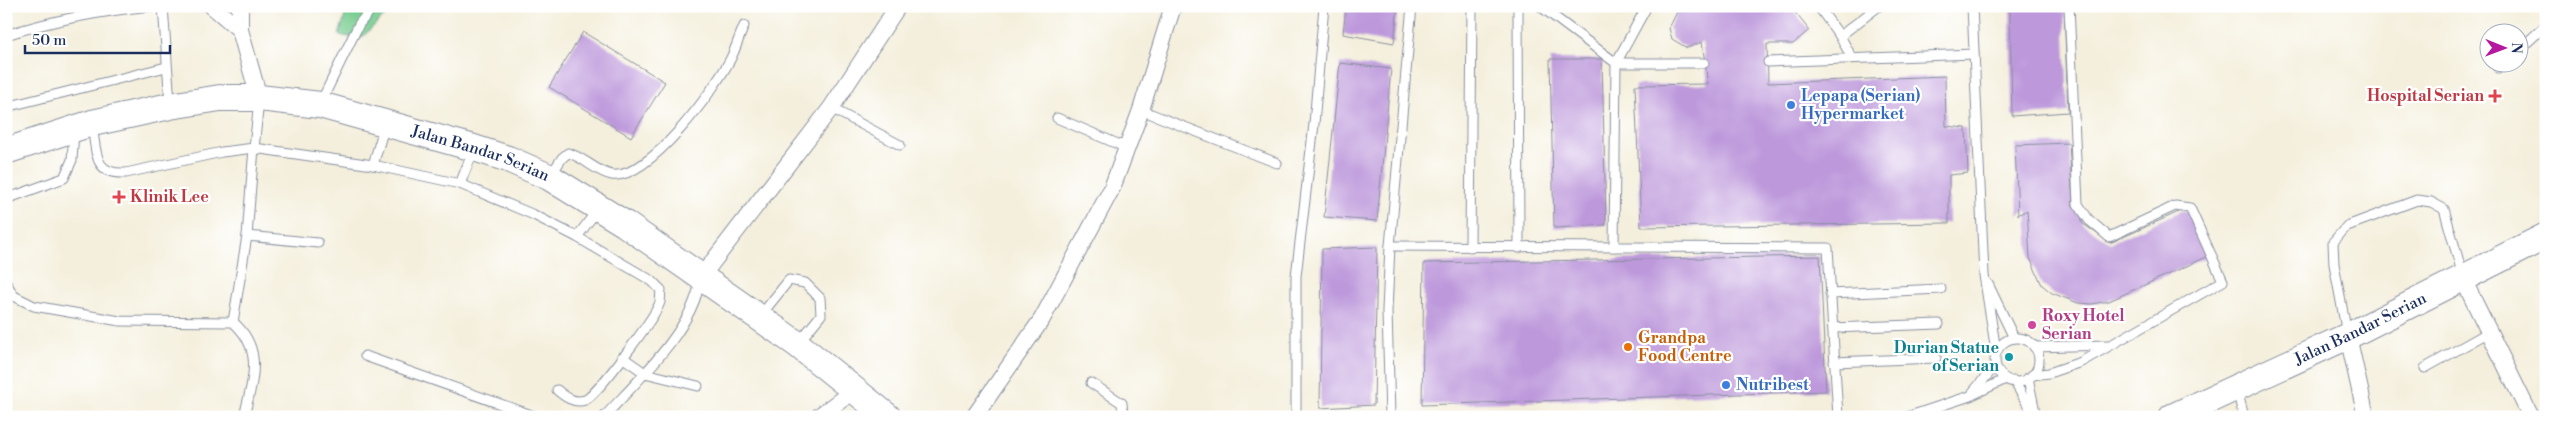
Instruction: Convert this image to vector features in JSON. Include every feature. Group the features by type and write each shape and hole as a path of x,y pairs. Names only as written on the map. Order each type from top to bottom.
{"main road":[{"name":"Jalan Bandar Serian","path":"6,151 83,126 170,106 220,98 259,98 320,105 474,148 508,159 549,177 598,208 797,344 853,391 888,417"},
{"name":"Jalan Bandar Serian","path":"2172,417 2348,336 2546,236"}],"street":[{"path":"212,6 240,30"},
{"path":"240,6 240,30 259,98"},
{"path":"701,277 831,108 898,6"},
{"path":"974,417 1042,319 1112,188 1141,110 1173,6"},
{"path":"2464,279 2530,417"},
{"path":"2348,336 2366,417"},
{"path":"818,417 853,391"}],"lane":[{"path":"6,34 121,9 151,6"},
{"path":"163,6 170,106"},
{"path":"320,105 358,24 374,6"},
{"path":"1296,417 1296,276 1314,124 1324,6"},
{"path":"1390,417 1387,311 1390,246 1412,6"},
{"path":"1470,247 1472,6"},
{"path":"1518,6 1519,248"},
{"path":"1540,6 1616,63 1704,63"},
{"path":"1614,246 1616,63 1647,6"},
{"path":"1818,6 1840,36 1852,58"},
{"path":"1840,36 1879,6"},
{"path":"1972,6 1984,275 1996,351 1995,366 2001,376 2010,380 2035,417"},
{"path":"1907,417 1970,396 2010,380 2049,373 2081,362 2223,281 2190,208 2175,206 2109,237 2088,220 2078,204 2069,6"},
{"path":"2419,6 2426,6"},
{"path":"2530,40 2546,25"},
{"path":"549,177 562,158 568,153 577,155 596,168 612,175 635,170 655,156 702,103 730,59 744,26"},
{"path":"1768,62 1974,54"},
{"path":"6,107 166,67"},
{"path":"233,322 247,236 259,98"},
{"path":"831,108 900,146"},
{"path":"1141,110 1277,163"},
{"path":"1057,118 1127,148"},
{"path":"373,165 385,123"},
{"path":"83,126 103,170 112,174 222,152 254,148 373,165 460,184 534,215 577,237 652,281 661,290 660,303 654,314 595,391 585,400 575,401 566,398 557,390"},
{"path":"6,199 64,178 83,126"},
{"path":"460,184 474,148"},
{"path":"2348,336 2334,264 2333,242 2347,226 2417,200 2431,202 2444,210 2464,279"},
{"path":"577,237 598,208"},
{"path":"247,236 318,243"},
{"path":"1390,246 1828,248 1838,417"},
{"path":"1984,275 2014,338"},
{"path":"604,417 645,373 668,344 692,309 698,295 701,277"},
{"path":"758,317 789,280 804,283 820,298 821,315 797,344"},
{"path":"6,283 14,296 34,306 120,321 233,322 245,332 253,350 254,374 244,417"},
{"path":"1830,294 1941,289"},
{"path":"1832,328 1939,324"},
{"path":"2425,368 2489,332"},
{"path":"1996,351 2004,342 2014,338 2029,341 2034,347 2038,361 2030,377 2035,417"},
{"path":"2034,347 2111,345"},
{"path":"365,356 537,417"},
{"path":"622,357 645,373 698,386"},
{"path":"1834,362 1936,358"},
{"path":"1970,396 1995,366"},
{"path":"1091,383 1122,403 1123,417"},
{"path":"2237,388 2244,417"}],"green space":[{"path":"348,6 395,6 360,39 339,35"}],"building":[{"path":"1346,6 1398,6 1394,43 1343,34"},
{"name":"Lepapa (Serian) Hypermarket","path":"1680,6 1790,6 1809,30 1793,44 1767,44 1768,83 1945,76 1946,126 1966,128 1968,173 1949,175 1949,223 1641,227 1635,85 1708,84 1702,42 1687,48 1672,39 1669,28"},
{"path":"2010,6 2064,6 2068,112 2012,116"},
{"path":"583,32 665,82 631,137 549,87"},
{"path":"1550,59 1602,59 1606,225 1554,228"},
{"path":"1340,63 1391,69 1377,221 1324,217"},
{"path":"2069,143 2073,206 2082,206 2082,223 2110,243 2181,211 2188,212 2211,255 2109,301 2092,304 2078,303 2052,293 2042,285 2030,258 2027,210 2018,215 2015,145"},
{"path":"1377,247 1374,405 1320,408 1322,249"},
{"path":"1820,256 1826,391 1422,405 1424,263"}],"place":[{"name":"Hospital Serian","path":"2495,96"},
{"name":"Lepapa (Serian) Hypermarket","path":"1791,105"},
{"name":"Klinik Lee","path":"119,197"},
{"name":"Roxy Hotel Serian","path":"2032,325"},
{"name":"Grandpa Food Centre","path":"1628,347"},
{"name":"Durian Statue of Serian","path":"2009,357"},
{"name":"Nutribest","path":"1726,385"}]}
